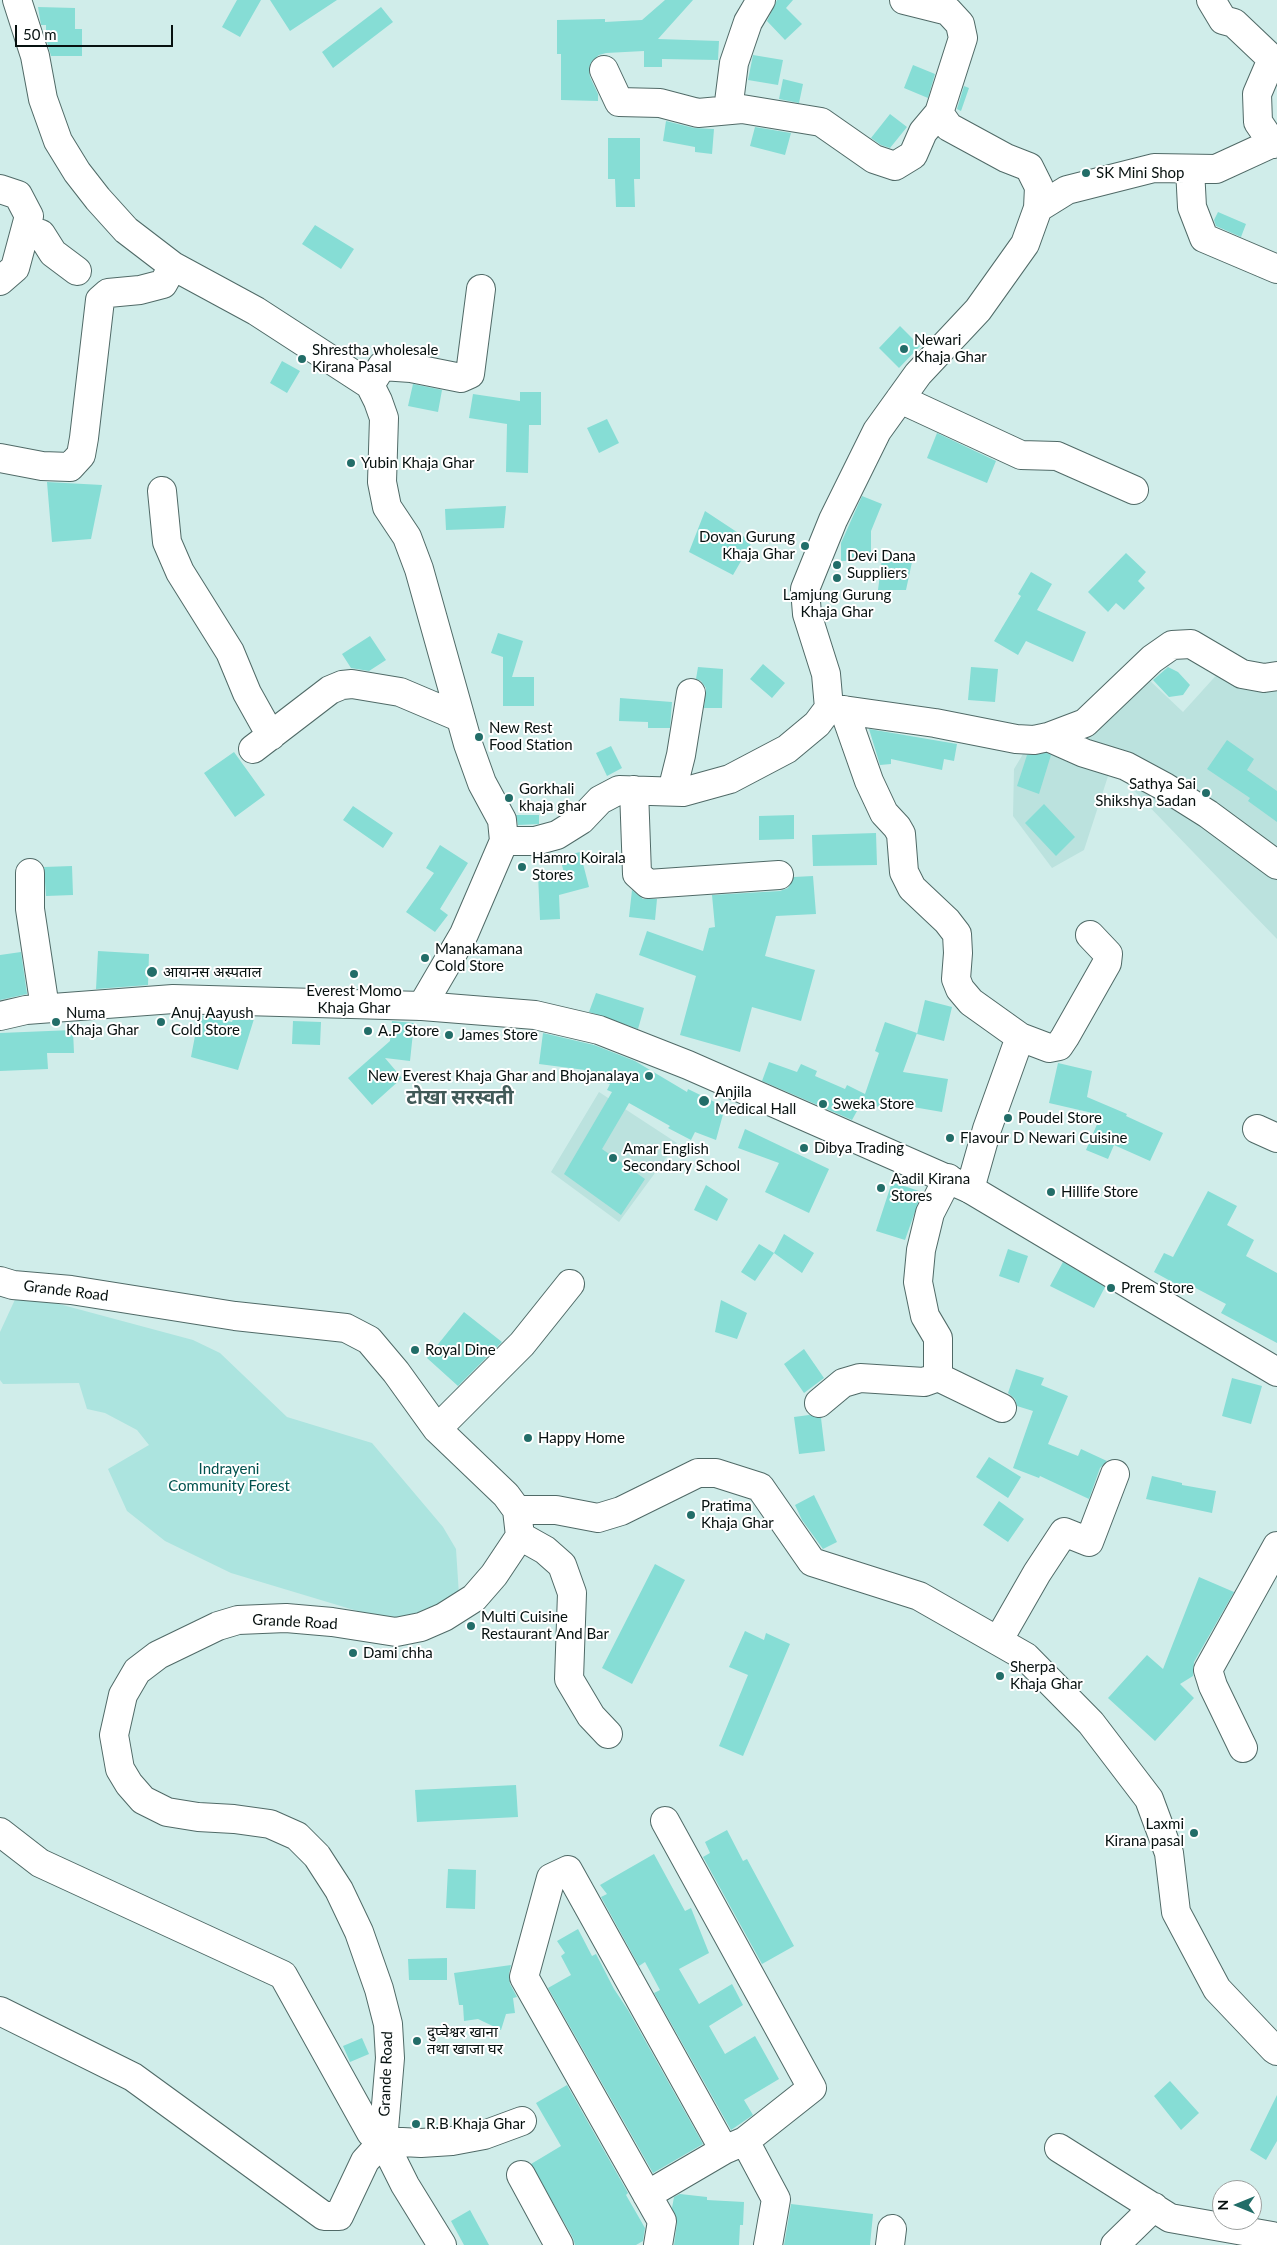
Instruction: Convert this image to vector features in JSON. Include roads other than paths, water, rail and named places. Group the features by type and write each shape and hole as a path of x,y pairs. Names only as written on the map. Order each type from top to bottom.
{"street":[{"path":"728,110 734,63 748,22 761,0"},
{"path":"604,70 619,102 660,103 698,113 742,109 821,122 874,159 895,166 914,155 922,132 939,113 963,38 960,24 948,11 904,0"},
{"path":"1038,208 1066,190 1154,168 1216,169 1275,143 1258,122 1256,94 1272,59 1234,23 1223,20 1211,0"},
{"path":"11,4 35,56 43,99 58,141 76,172 98,199 126,230 173,266 256,311 370,385 384,418 382,482 387,507 407,537 419,569 459,717 482,783 502,820 504,841 464,934 422,1006"},
{"path":"939,113 949,127 1006,158 1029,167 1039,187 1038,208 1025,244 994,288 978,310 918,374 877,431 833,520 805,589 807,614 837,709 884,813 901,834 904,872 912,888 947,921 957,934 956,979 960,989 971,1002 1020,1037 1049,1048 1059,1046 1107,963 1108,954 1090,935"},
{"path":"1190,169 1192,207 1204,238 1277,269"},
{"path":"0,189 18,195 29,216 15,268 0,281"},
{"path":"26,229 41,234 53,253 77,271"},
{"path":"0,458 42,466 70,467 81,455 100,300 108,293 140,290 163,284 173,266"},
{"path":"370,385 382,366 411,368 461,378 470,374 481,289"},
{"path":"900,400 1021,455 1057,456 1134,490"},
{"path":"162,491 168,542 180,572 230,652 247,693 262,743 330,690 352,684 400,692 459,717"},
{"path":"504,841 535,841 557,836 581,820 600,800 619,790 683,792 730,779 787,749 837,709 935,723 1016,739 1034,740 1085,724 1152,659 1172,645 1191,644 1242,674 1264,678 1277,676"},
{"path":"672,791 681,755 691,693"},
{"path":"1048,737 1084,753 1126,766 1165,787 1208,814 1277,865"},
{"path":"634,790 637,874 648,884 779,874"},
{"path":"30,873 30,909 45,1008"},
{"path":"0,1016 45,1008 173,998 422,1006 535,1015 599,1030 688,1065 959,1183 1277,1372"},
{"path":"938,1377 938,1338 925,1316 918,1282 921,1250 930,1213 959,1183 987,1129 1020,1037"},
{"name":"Grande Road","path":"0,1281 13,1285 71,1290 235,1316 346,1328 369,1340 384,1357 437,1429 506,1495 518,1510"},
{"path":"437,1429 522,1344 570,1284"},
{"path":"819,1403 843,1383 860,1378 924,1382 938,1377 1002,1408"},
{"path":"608,1734 591,1716 569,1679 572,1593 562,1565 545,1550 520,1536 518,1510 556,1510 598,1518 621,1510 698,1473 716,1473 760,1487 812,1562 919,1596 1026,1657 1091,1723 1149,1799 1169,1853 1176,1912 1218,1989 1277,2051"},
{"path":"998,1641 1037,1573 1064,1532 1089,1542 1115,1474"},
{"name":"Grande Road","path":"383,2141 390,2058 388,2024 379,1989 358,1932 339,1890 317,1856 297,1836 270,1824 167,1812 143,1800 129,1784 120,1769 114,1735 117,1715 122,1695 137,1672 158,1655 200,1633 231,1622 286,1618 332,1622 396,1632 421,1627 444,1617 474,1598 494,1575 520,1536"},
{"path":"1243,1748 1213,1686 1208,1670 1277,1546"},
{"path":"647,2195 735,2145 812,2088 665,1821"},
{"path":"0,1832 40,1862 283,1975 371,2133 383,2141 421,2144 452,2141 484,2135 522,2121"},
{"path":"658,2245 662,2221 524,1977 551,1878 568,1870 735,2145 776,2199 768,2245"},
{"path":"0,2011 133,2077 324,2216 339,2216 365,2161 383,2141"},
{"path":"383,2141 405,2185 442,2245"},
{"path":"1059,2148 1170,2218 1272,2236 1277,2240"},
{"path":"521,2175 559,2245"},
{"path":"1115,2245 1154,2207"}],"place":[{"name":"SK Mini Shop","path":"1086,173"},
{"name":"Newari Khaja Ghar","path":"904,349"},
{"name":"Shrestha wholesale Kirana Pasal","path":"302,359"},
{"name":"Yubin Khaja Ghar","path":"351,463"},
{"name":"Dovan Gurung Khaja Ghar","path":"805,546"},
{"name":"Devi Dana Suppliers","path":"837,565"},
{"name":"Lamjung Gurung Khaja Ghar","path":"837,578"},
{"name":"New Rest Food Station","path":"479,737"},
{"name":"Sathya Sai Shikshya Sadan","path":"1206,793"},
{"name":"Gorkhali khaja ghar","path":"509,798"},
{"name":"Hamro Koirala Stores","path":"522,867"},
{"name":"Manakamana Cold Store","path":"425,958"},
{"name":"आयानस अस्पताल","path":"152,972"},
{"name":"Everest Momo Khaja Ghar","path":"354,974"},
{"name":"Numa Khaja Ghar","path":"56,1022"},
{"name":"Anuj Aayush Cold Store","path":"161,1022"},
{"name":"A.P Store","path":"368,1031"},
{"name":"James Store","path":"449,1035"},
{"name":"New Everest Khaja Ghar and Bhojanalaya","path":"649,1076"},
{"name":"Anjila Medical Hall","path":"704,1101"},
{"name":"Sweka Store","path":"823,1104"},
{"name":"Poudel Store","path":"1008,1118"},
{"name":"Flavour D Newari Cuisine","path":"950,1138"},
{"name":"Dibya Trading","path":"804,1148"},
{"name":"Amar English Secondary School","path":"613,1158"},
{"name":"Aadil Kirana Stores","path":"881,1188"},
{"name":"Hillife Store","path":"1051,1192"},
{"name":"Prem Store","path":"1111,1288"},
{"name":"Royal Dine","path":"415,1350"},
{"name":"Happy Home","path":"528,1438"},
{"name":"Pratima Khaja Ghar","path":"691,1515"},
{"name":"Multi Cuisine Restaurant And Bar","path":"471,1626"},
{"name":"Dami chha","path":"353,1653"},
{"name":"Sherpa Khaja Ghar","path":"1000,1676"},
{"name":"Laxmi Kirana pasal","path":"1194,1833"},
{"name":"दुप्चेश्वर खाना तथा खाजा घर","path":"417,2041"},
{"name":"R.B Khaja Ghar","path":"416,2124"}],"district":[{"name":"टोखा सरस्वती","path":"460,1098"}],"park label":[{"name":"Indrayeni Community Forest","path":"229,1478"}]}
